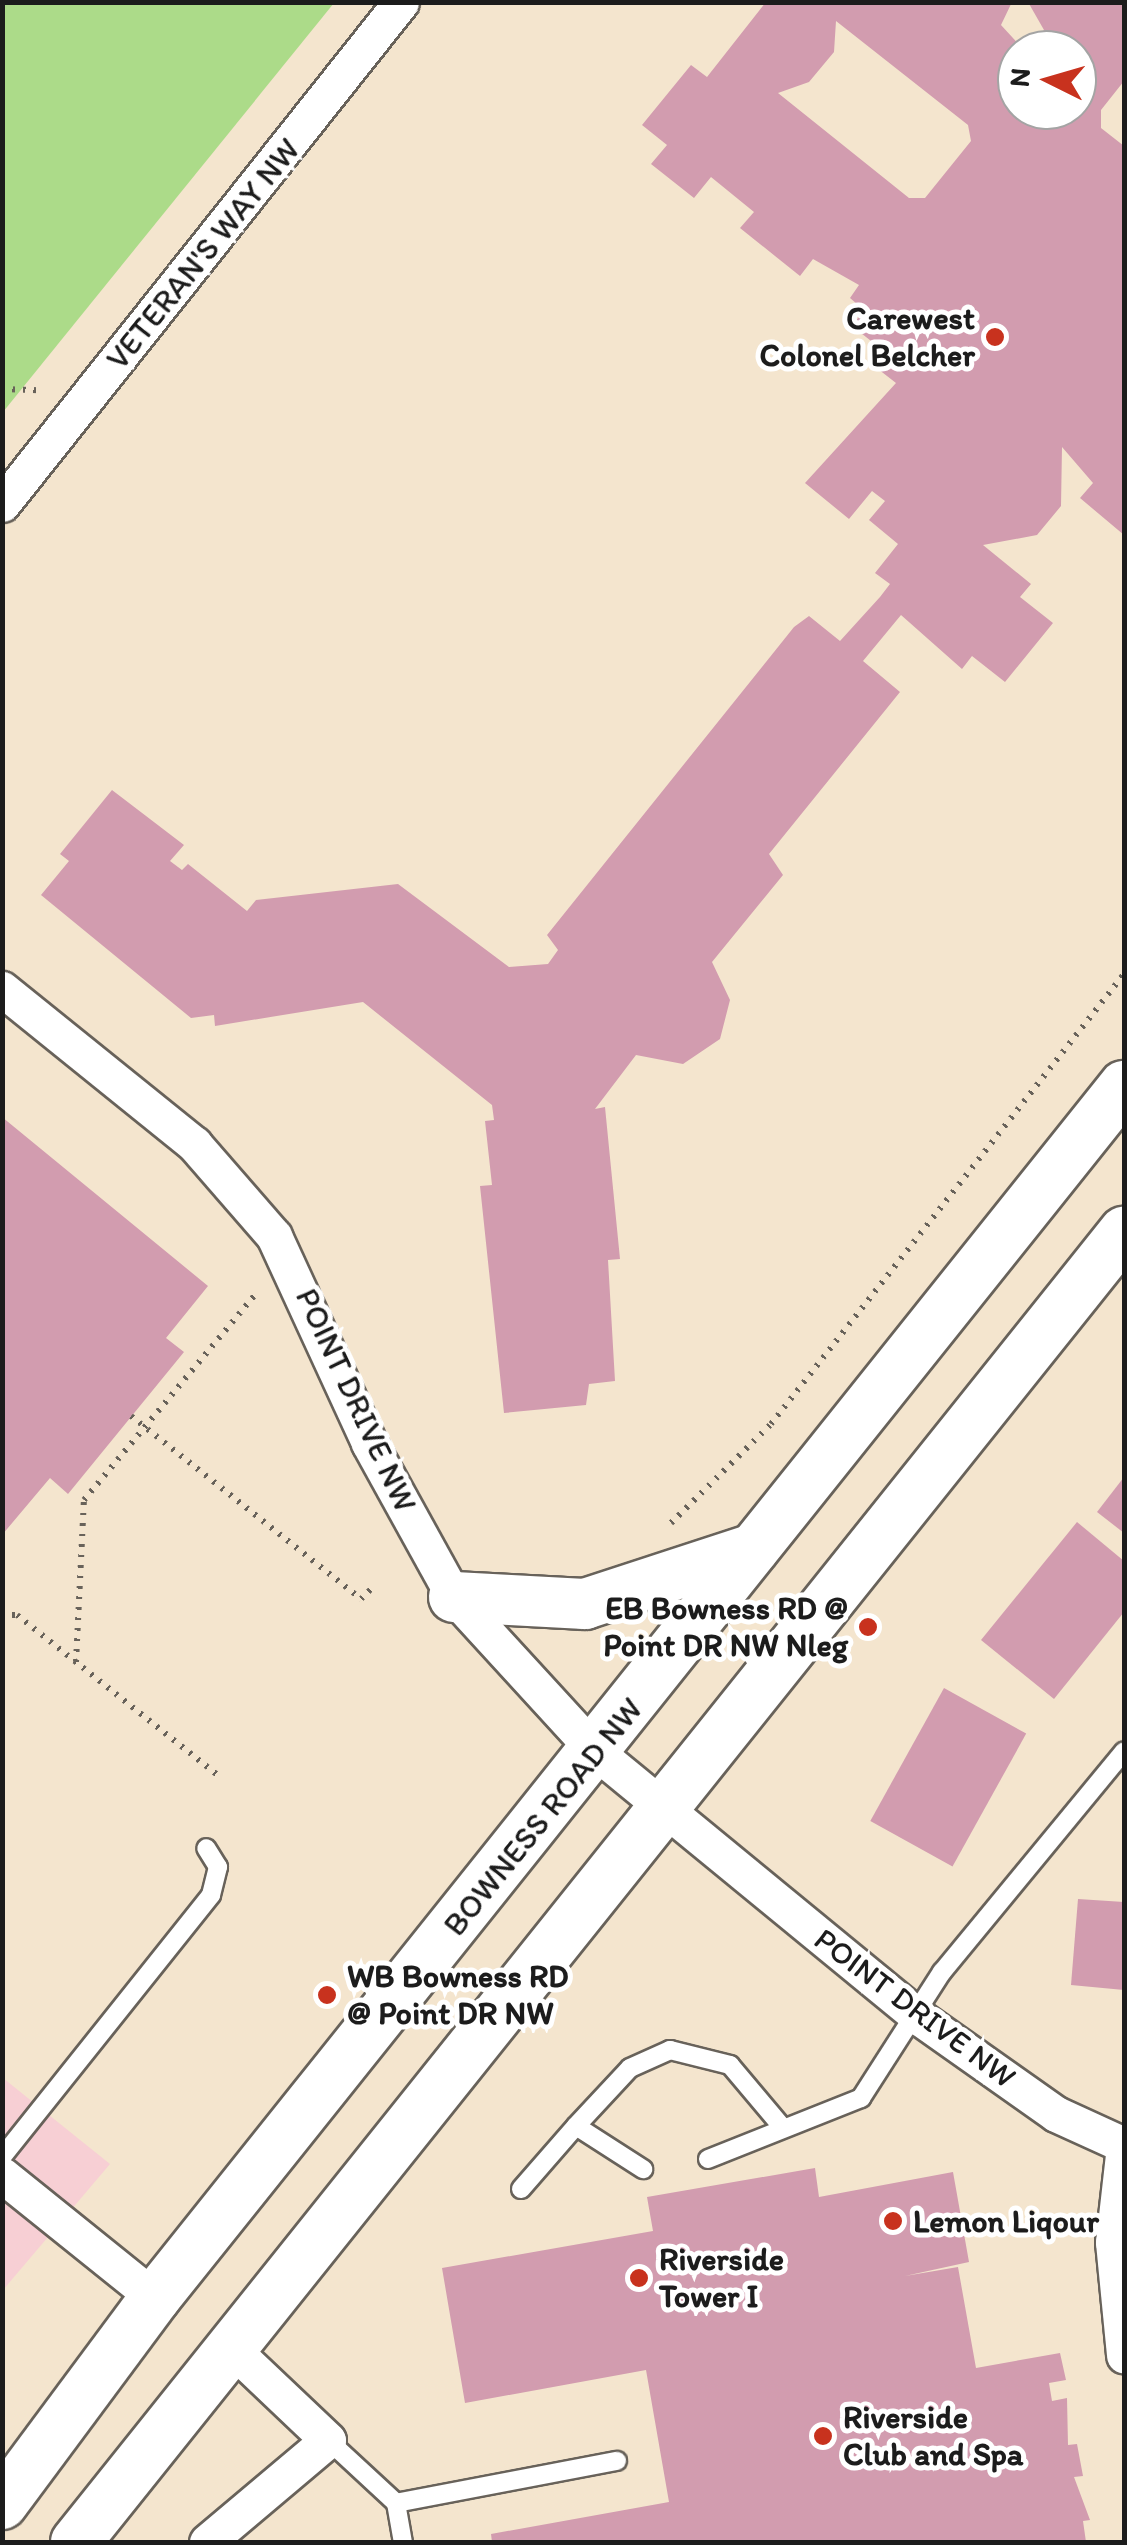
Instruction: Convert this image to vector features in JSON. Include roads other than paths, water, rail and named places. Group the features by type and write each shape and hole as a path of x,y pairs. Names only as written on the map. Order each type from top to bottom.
{"main road":[{"name":"BOWNESS ROAD NW","path":"2,2504 154,2298 596,1752 753,1549 1124,1086"},
{"path":"76,2542 1124,1232"},
{"path":"454,1597 585,1604 753,1549"}],"street":[{"name":"VETERAN'S WAY NW","path":"2,504 401,2"},
{"name":"POINT DRIVE NW","path":"2,989 194,1144 274,1236 369,1444 454,1597 596,1752 920,2018 1056,2114 1124,2146"},
{"path":"1124,2146 1113,2242 1124,2355"},
{"path":"2,2175 154,2298"},
{"path":"207,2542 328,2440 230,2347"}],"lane":[{"path":"708,2159 860,2098 920,2018 942,1972 1124,1751"},
{"path":"2,2157 211,1894 218,1867 206,1848"},
{"path":"521,2189 630,2068 670,2050 730,2065 783,2128"},
{"path":"576,2126 643,2169"},
{"path":"328,2440 396,2502 402,2542"},
{"path":"396,2502 617,2461"}],"place":[{"name":"Carewest Colonel Belcher","path":"995,337"},
{"name":"EB Bowness RD @ Point DR NW Nleg","path":"868,1627"},
{"name":"WB Bowness RD @ Point DR NW","path":"327,1995"},
{"name":"Lemon Liqour","path":"893,2221"},
{"name":"Riverside Tower I","path":"639,2278"},
{"name":"Riverside Club and Spa","path":"823,2436"}]}
